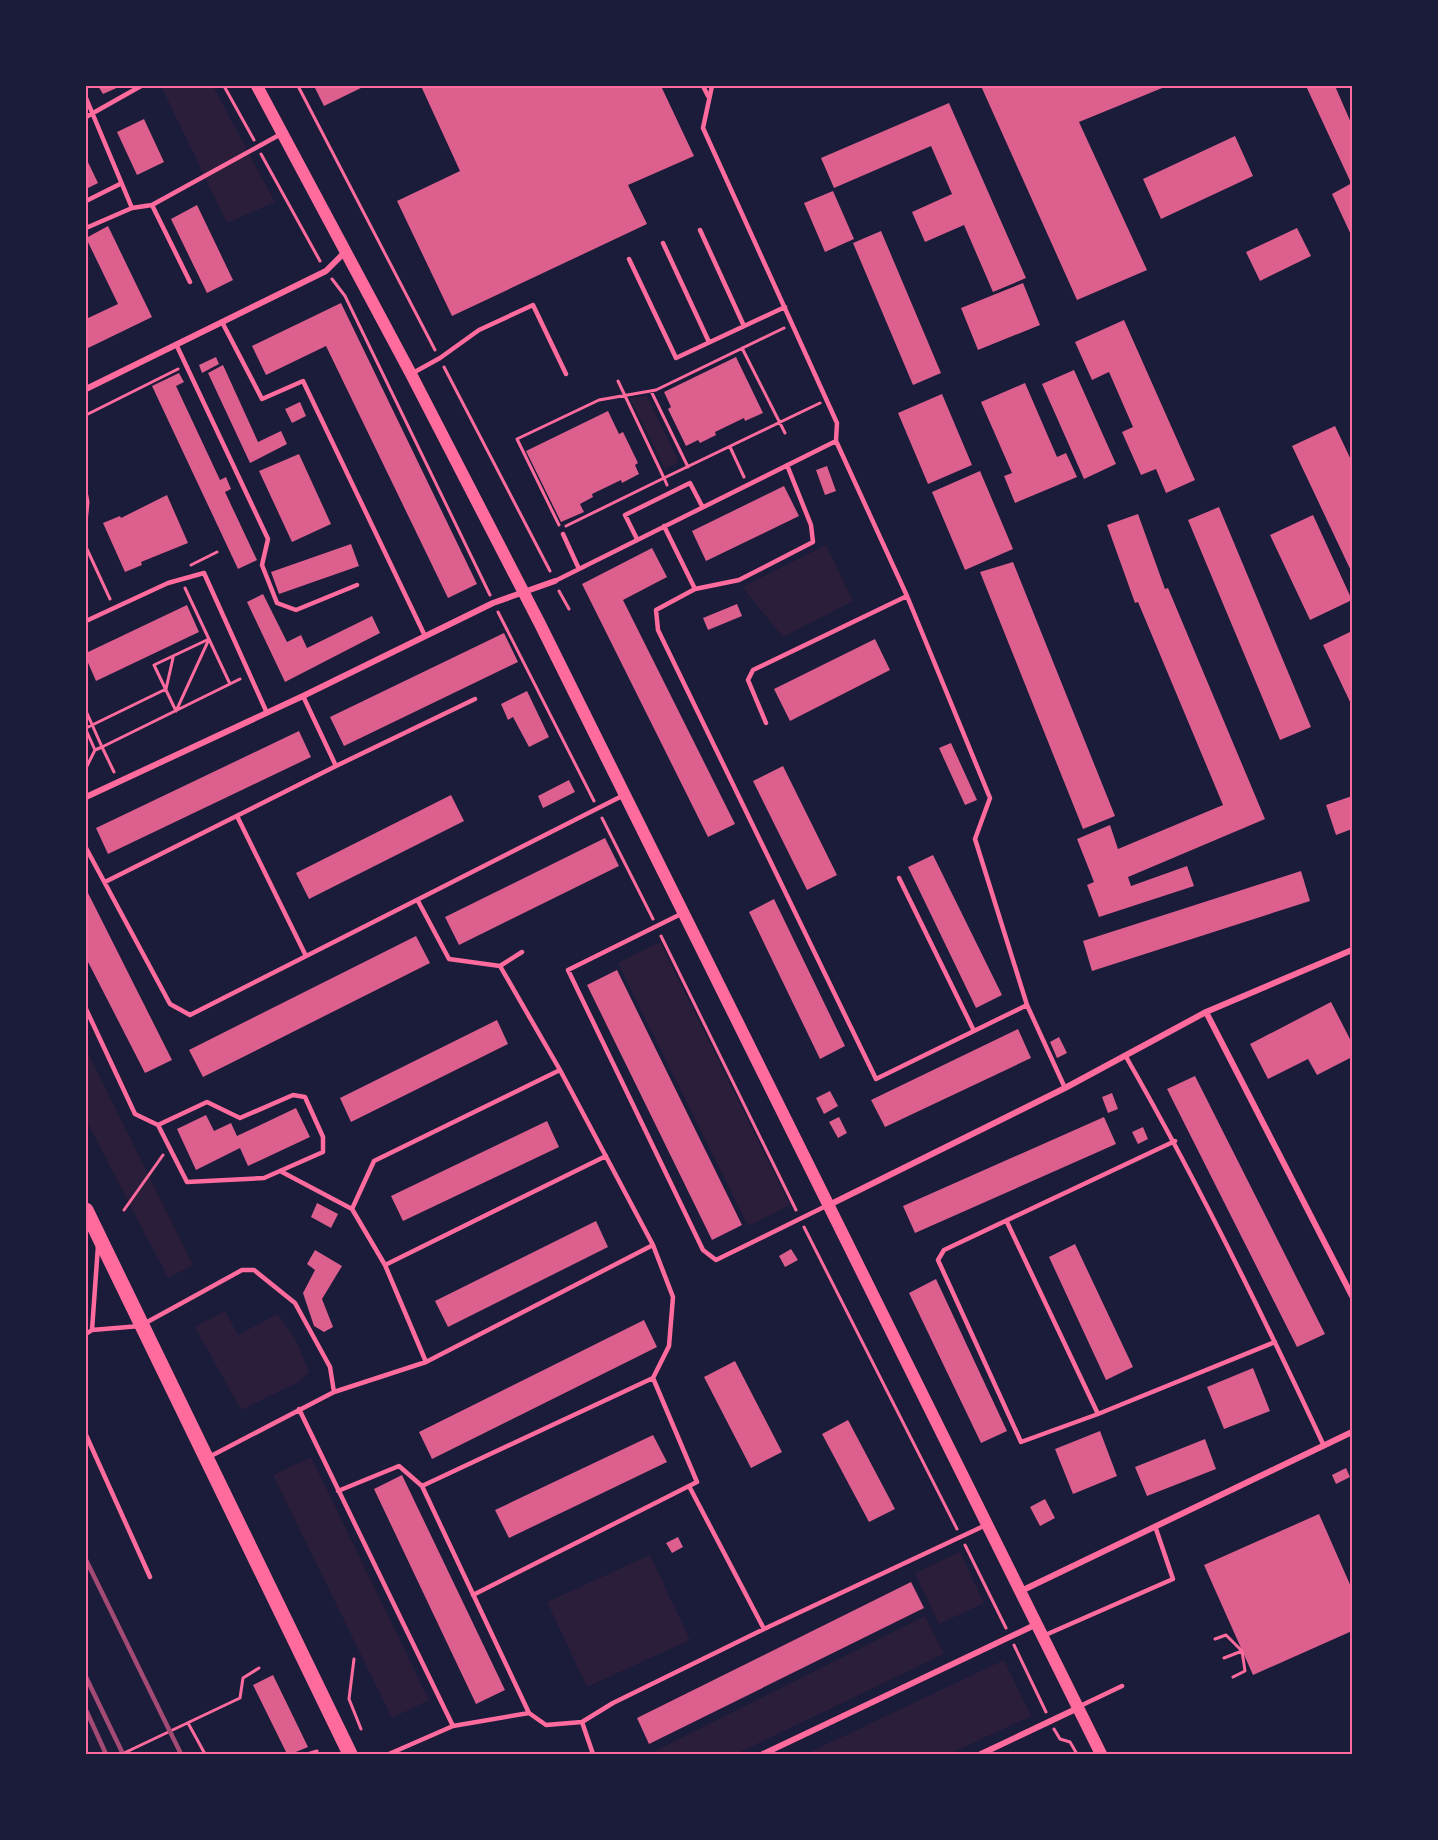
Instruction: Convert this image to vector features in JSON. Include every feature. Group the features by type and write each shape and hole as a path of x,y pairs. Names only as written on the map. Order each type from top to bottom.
{"highway":[{"path":"86,1210 140,1326 350,1755"}],"main road":[{"path":"257,86 284,133 524,592 1101,1755"}],"street":[{"path":"86,389 326,271 346,251"},
{"path":"86,797 303,696 493,603 555,581"},
{"path":"829,1205 1065,1088 1206,1012 1353,950"},
{"path":"1206,1012 1353,1296"},
{"path":"1021,1591 1353,1432"},
{"path":"763,1755 1037,1623"},
{"path":"981,1755 1078,1708"}],"lane":[{"path":"86,117 141,86"},
{"path":"703,86 708,96"},
{"path":"712,86 708,96 703,128 837,423 836,441 907,596 990,798 975,839 1027,1005 1065,1088"},
{"path":"86,98 120,184 132,208"},
{"path":"86,228 132,208 152,205 284,133"},
{"path":"86,201 120,184"},
{"path":"152,205 190,282"},
{"path":"700,230 744,326"},
{"path":"663,243 709,342"},
{"path":"629,260 676,358 785,307"},
{"path":"411,374 440,358 479,330 533,305 566,374"},
{"path":"222,322 262,399 303,381 425,636"},
{"path":"176,344 268,538 262,565 277,603 296,610 357,585"},
{"path":"555,581 836,441"},
{"path":"787,465 811,525 813,542 739,580 694,588 656,610 658,630 876,1079 1027,1005"},
{"path":"637,539 625,515 690,483 702,506"},
{"path":"664,526 694,588"},
{"path":"562,534 579,569"},
{"path":"86,621 168,583 204,573 267,713"},
{"path":"766,723 748,680 753,670 907,596"},
{"path":"303,696 336,766"},
{"path":"105,882 475,699"},
{"path":"86,848 170,1004 190,1015 624,795"},
{"path":"237,816 306,956"},
{"path":"899,878 974,1031"},
{"path":"418,901 449,959 500,966 522,952"},
{"path":"683,913 568,970 703,1250 716,1260 829,1205"},
{"path":"422,1486 653,1378 669,1346 673,1297 653,1245 560,1070 500,966"},
{"path":"86,1009 135,1114 158,1125 187,1182 264,1178 323,1152 323,1137 305,1097 293,1095 240,1118 207,1102 158,1125"},
{"path":"1125,1055 1175,1141 1324,1446"},
{"path":"352,1209 374,1161 560,1070"},
{"path":"1175,1141 944,1250 938,1260 1022,1442 1098,1414 1275,1342"},
{"path":"385,1265 606,1156"},
{"path":"282,1171 352,1209 385,1265 426,1362"},
{"path":"1007,1222 1098,1414"},
{"path":"92,1330 99,1238"},
{"path":"206,1458 334,1392 426,1362 653,1245"},
{"path":"86,1334 92,1330 140,1326 242,1270 254,1270 295,1303 330,1367 334,1392"},
{"path":"473,1595 697,1482 653,1378"},
{"path":"299,1409 453,1726"},
{"path":"86,1435 150,1577"},
{"path":"338,1491 399,1466 422,1486 529,1713 546,1725 582,1722 613,1703 764,1629 987,1524"},
{"path":"689,1486 764,1629"},
{"path":"1043,1636 1173,1579 1155,1526"},
{"path":"1078,1708 1122,1686"},
{"path":"389,1755 453,1726 529,1713"},
{"path":"582,1722 593,1755"}],"path":[{"path":"298,86 569,609"},
{"path":"792,324 651,391 599,400 518,439 561,528 827,400"},
{"path":"742,348 785,433"},
{"path":"86,415 187,364"},
{"path":"618,381 671,492"},
{"path":"651,391 688,467"},
{"path":"730,447 747,484"},
{"path":"86,491 88,502 86,523"},
{"path":"86,547 111,602"},
{"path":"217,552 177,571 230,684"},
{"path":"176,711 154,665 209,639"},
{"path":"176,711 209,639"},
{"path":"165,689 173,656"},
{"path":"86,768 95,750 250,674"},
{"path":"95,750 87,738 86,729 165,689"},
{"path":"86,711 119,782"},
{"path":"124,1210 168,1147"},
{"path":"1215,1639 1226,1635 1242,1651 1245,1671 1233,1677"},
{"path":"1224,1658 1242,1651"},
{"path":"354,1659 349,1699 361,1728"},
{"path":"122,1755 240,1698 243,1678 259,1668"},
{"path":"188,1723 206,1755"},
{"path":"307,1755 317,1751"}],"shaded area":[{"path":"161,86 213,86 275,202 227,223"},
{"path":"647,396 679,462 665,469 630,398"},
{"path":"826,545 853,601 783,637 742,587"},
{"path":"660,942 790,1205 748,1226 618,963"},
{"path":"86,1049 193,1265 168,1278 86,1120"},
{"path":"225,1311 238,1335 278,1314 296,1340 309,1372 299,1382 241,1410 195,1327"},
{"path":"311,1457 429,1700 392,1718 273,1475"},
{"path":"960,1552 984,1603 939,1624 915,1573"},
{"path":"650,1555 690,1640 587,1687 547,1602"},
{"path":"925,1616 944,1654 736,1754 649,1754"},
{"path":"1004,1660 1031,1716 949,1754 806,1754"}],"building":[{"path":"98,86 121,86 103,94"},
{"path":"314,86 365,86 324,106"},
{"path":"421,86 661,86 694,156 628,185 647,224 452,316 397,201 460,171"},
{"path":"981,86 1167,86 1079,122 1147,270 1077,300"},
{"path":"1306,86 1335,86 1352,125 1351,183"},
{"path":"949,103 1026,278 993,292 964,225 925,242 912,212 952,194 931,146 834,188 821,158"},
{"path":"144,119 164,162 137,175 117,132"},
{"path":"1235,136 1253,176 1161,219 1143,179"},
{"path":"86,158 98,183 86,189"},
{"path":"1352,183 1352,237 1332,194"},
{"path":"833,191 854,239 825,252 804,203"},
{"path":"197,205 233,280 207,293 171,219"},
{"path":"108,226 152,317 86,349 86,319 118,304 86,238"},
{"path":"1297,228 1311,256 1260,281 1246,252"},
{"path":"881,231 941,373 913,385 853,243"},
{"path":"1023,283 1040,325 978,350 961,308"},
{"path":"341,303 477,584 448,598 326,346 266,375 252,346"},
{"path":"1124,320 1195,480 1166,493 1156,469 1141,475 1122,432 1133,427 1109,372 1092,380 1075,342"},
{"path":"216,357 219,364 202,373 199,365"},
{"path":"736,357 763,413 745,421 744,418 715,432 716,435 700,443 698,440 686,446 668,409 671,407 664,392"},
{"path":"223,365 258,442 281,431 287,444 250,463 208,373"},
{"path":"1074,370 1116,464 1084,479 1042,384"},
{"path":"179,373 184,382 176,386 220,480 226,477 231,489 225,492 257,560 238,569 152,386"},
{"path":"1025,383 1057,457 1066,453 1077,477 1015,503 1004,476 1012,473 981,402"},
{"path":"942,394 972,465 928,484 898,413"},
{"path":"300,402 306,416 292,423 285,409"},
{"path":"608,411 619,434 623,432 638,463 635,465 639,474 592,494 593,497 580,504 584,512 561,522 526,451"},
{"path":"1335,426 1352,462 1352,573 1292,446"},
{"path":"299,454 331,524 292,542 259,471"},
{"path":"827,466 836,491 825,495 816,470"},
{"path":"980,471 1013,549 965,570 932,492"},
{"path":"784,486 799,516 706,561 692,531"},
{"path":"167,495 188,543 141,562 142,565 125,572 103,523 120,516 121,518"},
{"path":"1219,507 1311,727 1280,740 1188,520"},
{"path":"1138,514 1165,589 1168,588 1265,819 1128,877 1131,886 1187,866 1194,886 1099,917 1087,885 1094,882 1077,839 1110,825 1118,849 1223,805 1138,602 1135,603 1107,525"},
{"path":"1313,515 1352,600 1310,620 1270,535"},
{"path":"351,544 359,566 279,594 271,572"},
{"path":"652,548 667,577 623,600 735,824 708,837 582,584"},
{"path":"1013,562 1115,816 1083,829 980,572"},
{"path":"263,594 287,642 301,635 307,648 372,616 380,633 285,682 247,602"},
{"path":"737,604 742,616 708,630 703,618"},
{"path":"187,605 199,632 96,681 86,653"},
{"path":"1352,631 1352,706 1323,645"},
{"path":"504,633 518,662 344,746 330,717"},
{"path":"875,639 890,670 790,721 774,689"},
{"path":"527,691 549,737 529,747 513,717 508,720 501,704"},
{"path":"299,731 311,757 108,854 96,828"},
{"path":"951,743 977,800 965,805 939,748"},
{"path":"783,766 837,875 807,890 753,781"},
{"path":"569,780 575,792 543,808 538,796"},
{"path":"451,795 464,821 309,899 296,873"},
{"path":"1352,796 1352,829 1336,835 1326,805"},
{"path":"605,838 619,866 459,945 445,917"},
{"path":"933,855 1002,995 976,1008 908,867"},
{"path":"1301,871 1310,901 1092,971 1083,941"},
{"path":"86,889 172,1060 145,1073 86,958"},
{"path":"774,899 845,1046 820,1059 749,912"},
{"path":"416,936 430,963 203,1077 189,1050"},
{"path":"617,970 742,1225 712,1240 587,985"},
{"path":"1331,1002 1352,1043 1352,1057 1317,1075 1308,1059 1268,1079 1250,1044"},
{"path":"497,1020 508,1044 351,1122 340,1098"},
{"path":"1018,1029 1031,1058 885,1127 871,1100"},
{"path":"1059,1037 1067,1053 1057,1058 1050,1042"},
{"path":"1195,1076 1325,1334 1297,1347 1167,1089"},
{"path":"830,1091 838,1106 824,1114 816,1098"},
{"path":"1112,1093 1118,1109 1108,1113 1102,1097"},
{"path":"296,1108 310,1137 248,1166 240,1148 196,1170 177,1129 206,1115 214,1131 231,1123 237,1136"},
{"path":"839,1117 847,1133 838,1138 829,1122"},
{"path":"1104,1117 1116,1144 915,1233 903,1206"},
{"path":"547,1121 559,1147 403,1221 391,1196"},
{"path":"1143,1127 1148,1139 1138,1144 1132,1132"},
{"path":"317,1203 338,1214 331,1228 311,1217"},
{"path":"596,1221 608,1247 448,1327 435,1301"},
{"path":"1075,1244 1133,1367 1106,1380 1049,1257"},
{"path":"791,1249 798,1260 785,1267 779,1256"},
{"path":"315,1250 342,1266 322,1299 333,1327 324,1332 314,1326 303,1293 315,1270 307,1264"},
{"path":"936,1279 1007,1431 981,1443 909,1293"},
{"path":"644,1320 657,1347 432,1459 419,1432"},
{"path":"735,1361 782,1452 751,1468 704,1377"},
{"path":"1253,1368 1270,1411 1224,1429 1207,1387"},
{"path":"848,1420 895,1509 869,1522 822,1434"},
{"path":"1100,1431 1117,1476 1073,1494 1055,1449"},
{"path":"653,1435 667,1462 509,1538 495,1510"},
{"path":"1205,1439 1216,1469 1147,1496 1135,1467"},
{"path":"1346,1468 1350,1477 1336,1484 1332,1475"},
{"path":"402,1475 505,1690 476,1704 374,1489"},
{"path":"1045,1499 1055,1518 1040,1526 1030,1507"},
{"path":"1319,1514 1352,1589 1352,1631 1253,1675 1204,1565"},
{"path":"678,1537 683,1547 672,1553 666,1543"},
{"path":"911,1582 924,1608 649,1744 637,1718"},
{"path":"273,1675 308,1747 291,1754 287,1754 253,1685"}],"railway":[{"path":"86,1560 181,1754"},
{"path":"86,1677 123,1754"},
{"path":"86,1710 106,1754"}]}
